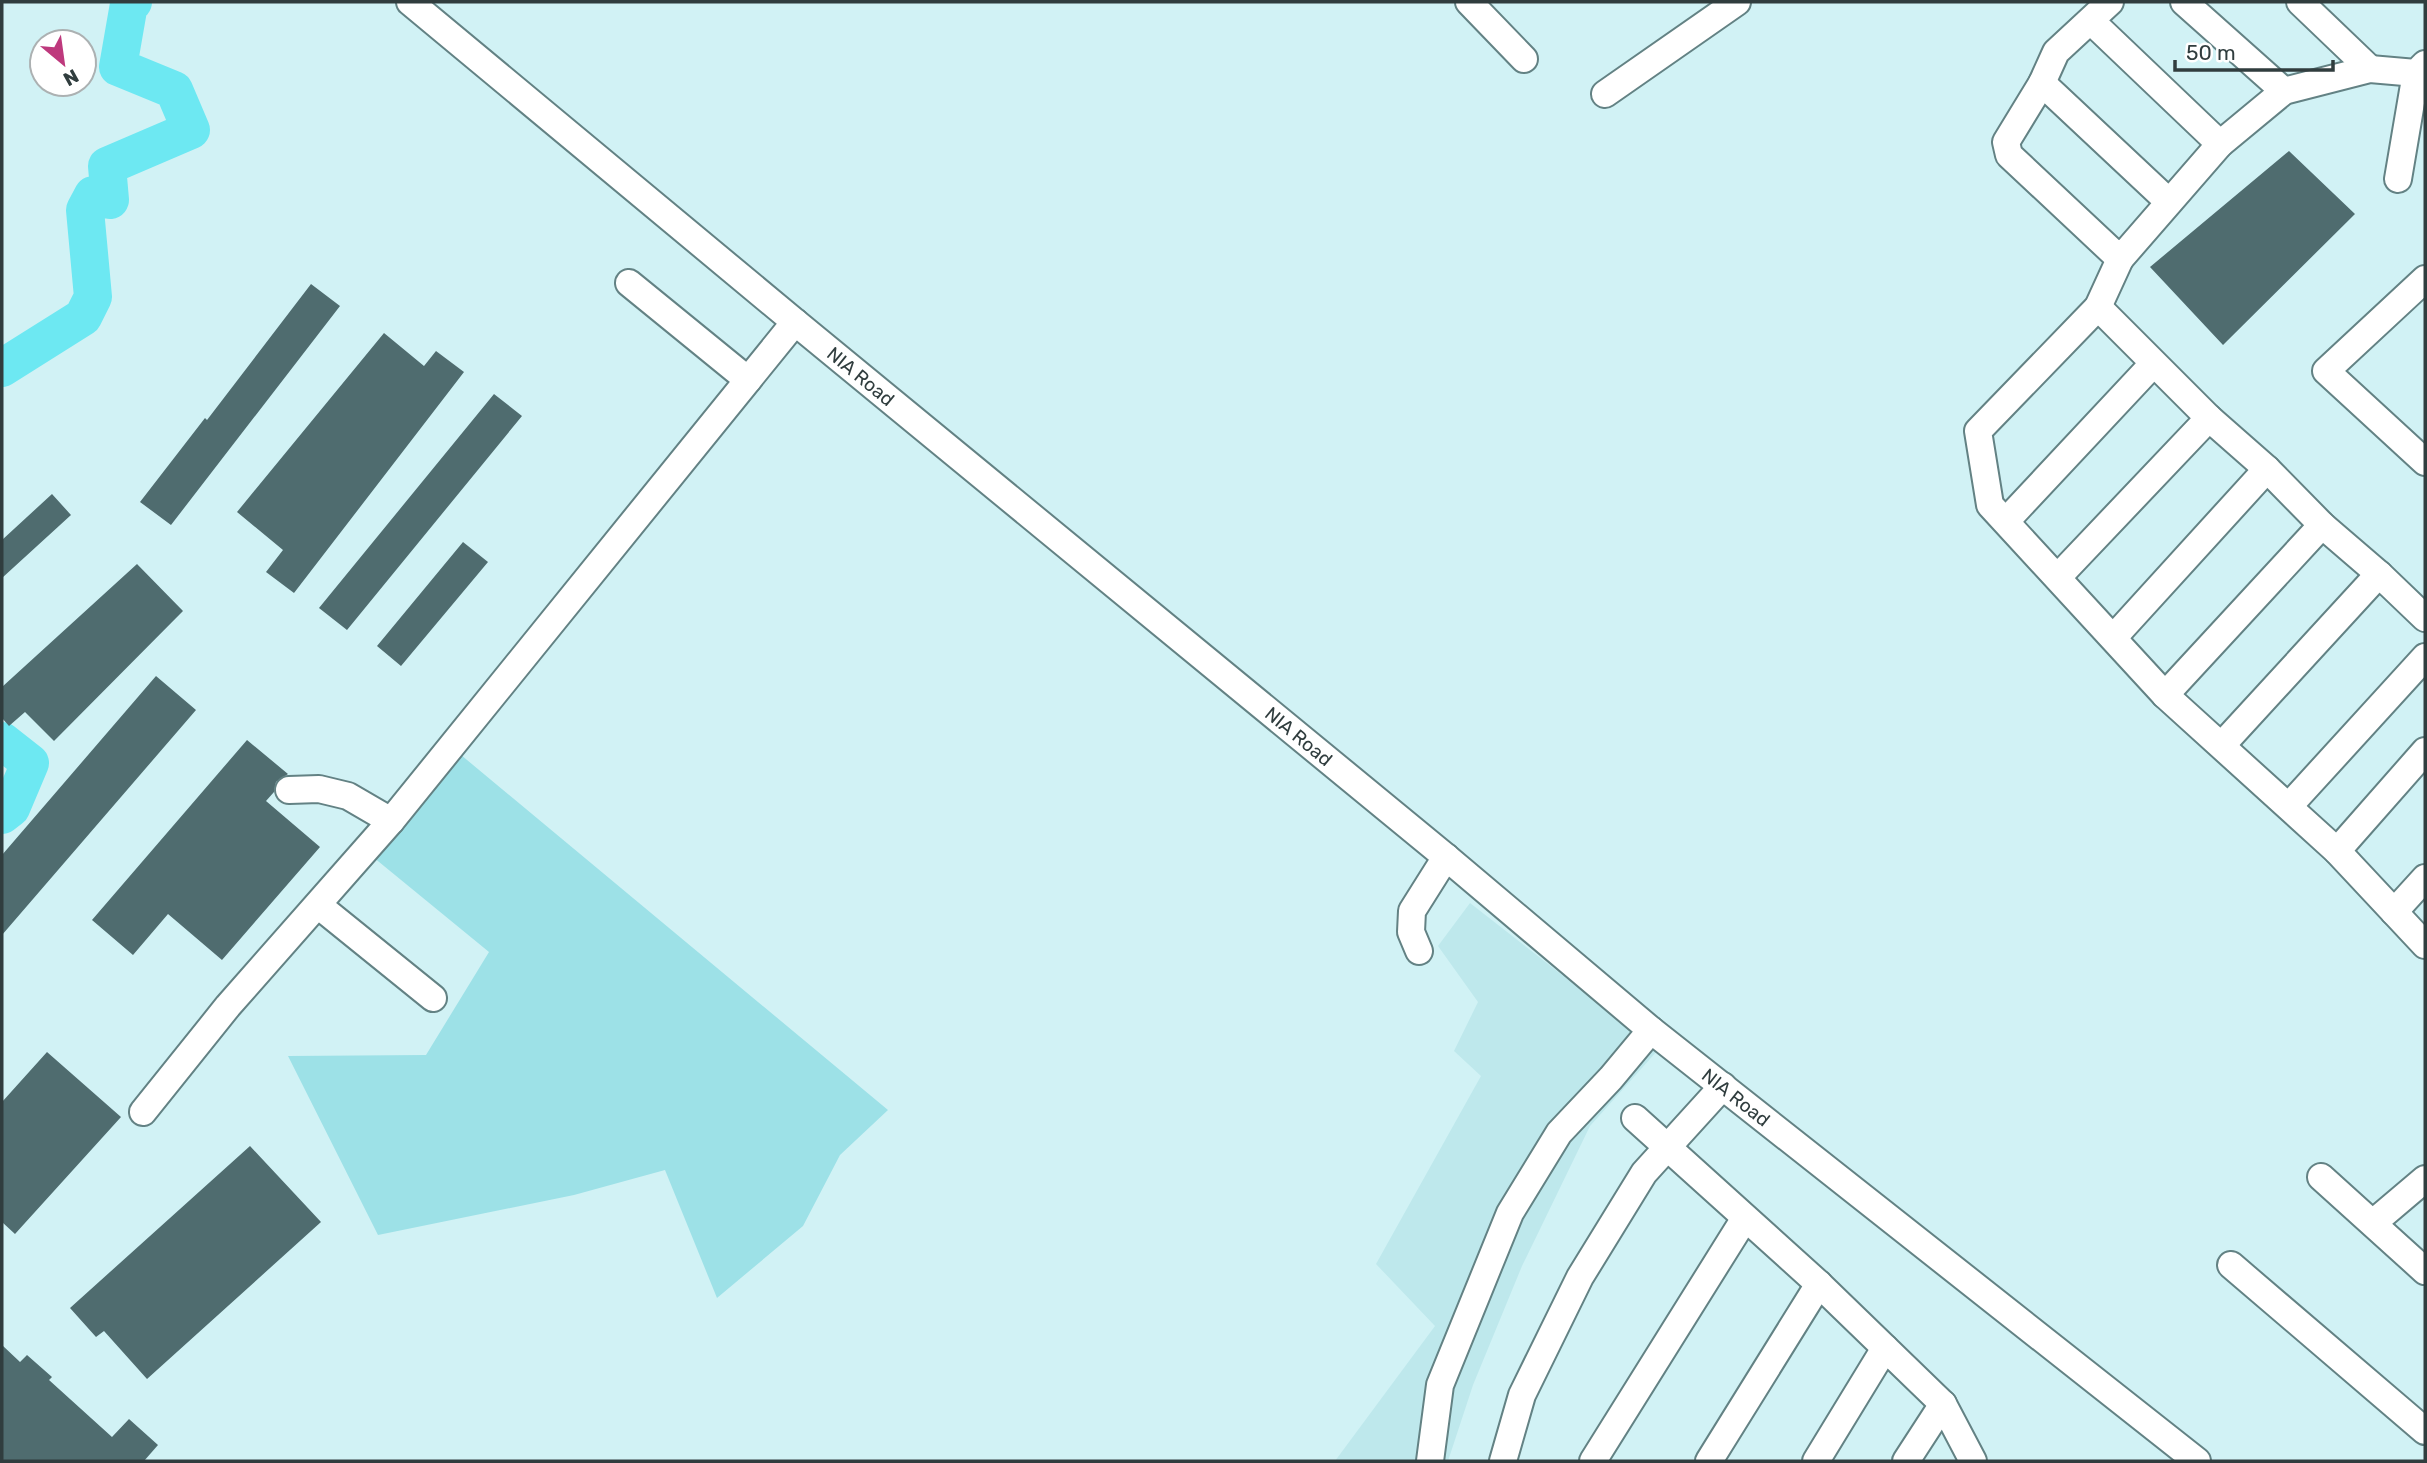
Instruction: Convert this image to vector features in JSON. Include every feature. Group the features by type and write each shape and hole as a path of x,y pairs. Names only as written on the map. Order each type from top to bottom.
{"street":[{"name":"NIA Road","path":"410,2 1446,858 1651,1031 2197,1461"},
{"path":"1469,2 1524,59"},
{"path":"1605,94 1737,2"},
{"path":"2110,2 2056,52 2042,83 2006,142 2009,155 2120,259"},
{"path":"2184,2 2284,91"},
{"path":"2300,2 2370,69"},
{"path":"2091,21 2220,144"},
{"path":"2398,179 2420,69 2370,69 2284,91 2220,144 2120,259 2098,307 1978,431 1990,505 2007,520 2165,695 2337,851 2425,945"},
{"path":"2042,83 2169,202"},
{"path":"2425,279 2326,372 2425,462"},
{"path":"629,283 748,380"},
{"path":"2098,307 2209,418 2425,618"},
{"path":"143,1112 228,1006 391,821 795,322"},
{"path":"2007,520 2153,364"},
{"path":"2058,577 2209,418"},
{"path":"2114,637 2267,469"},
{"path":"2165,695 2322,525"},
{"path":"2222,745 2379,574"},
{"path":"2289,806 2425,657"},
{"path":"2337,851 2425,751"},
{"path":"289,790 319,789 348,796 391,821"},
{"path":"1419,951 1411,932 1412,911 1446,858"},
{"path":"2394,912 2425,878"},
{"path":"318,905 433,998"},
{"path":"1430,1461 1440,1385 1510,1213 1559,1133 1651,1031"},
{"path":"1503,1461 1522,1395 1580,1277 1644,1173 1723,1086"},
{"path":"1635,1118 1819,1284 1943,1404 1973,1461"},
{"path":"2321,1177 2425,1271"},
{"path":"2373,1223 2425,1179"},
{"path":"1593,1461 1745,1218"},
{"path":"2231,1265 2425,1431"},
{"path":"1709,1461 1819,1284"},
{"path":"1816,1461 1885,1349"},
{"path":"1906,1461 1943,1404"}],"shaded area":[{"path":"449,745 888,1110 840,1155 803,1226 717,1298 665,1170 574,1195 378,1235 288,1056 426,1055 489,952 362,848"},
{"path":"1470,903 1658,1050 1590,1126 1522,1266 1473,1385 1448,1461 1335,1461 1435,1326 1376,1264 1481,1076 1454,1051 1478,1002 1438,946"}],"building":[{"path":"2289,151 2355,214 2223,345 2150,267"},
{"path":"311,284 340,306 171,525 140,502 205,418 207,420"},
{"path":"384,333 424,366 436,351 464,372 294,593 266,572 283,550 237,512"},
{"path":"494,394 522,416 347,630 319,608"},
{"path":"52,494 71,515 2,578 2,540"},
{"path":"463,542 488,562 401,666 377,646"},
{"path":"137,564 183,611 54,741 25,712 9,726 2,718 2,687"},
{"path":"156,676 196,710 2,935 2,855"},
{"path":"247,740 288,774 276,782 274,792 266,801 320,847 222,960 168,914 133,955 92,920"},
{"path":"47,1052 121,1117 15,1234 2,1222 2,1102"},
{"path":"250,1146 321,1222 147,1379 104,1331 96,1337 70,1308"},
{"path":"2,1345 20,1362 27,1355 52,1377 49,1380 112,1437 129,1419 158,1445 144,1461 2,1461"}],"waterway":[{"path":"2,368 83,317 93,297 85,210 93,195 110,200 107,166 191,130 174,90 118,67 129,4 133,2"},
{"path":"2,741 30,763 11,808 2,815"}]}
